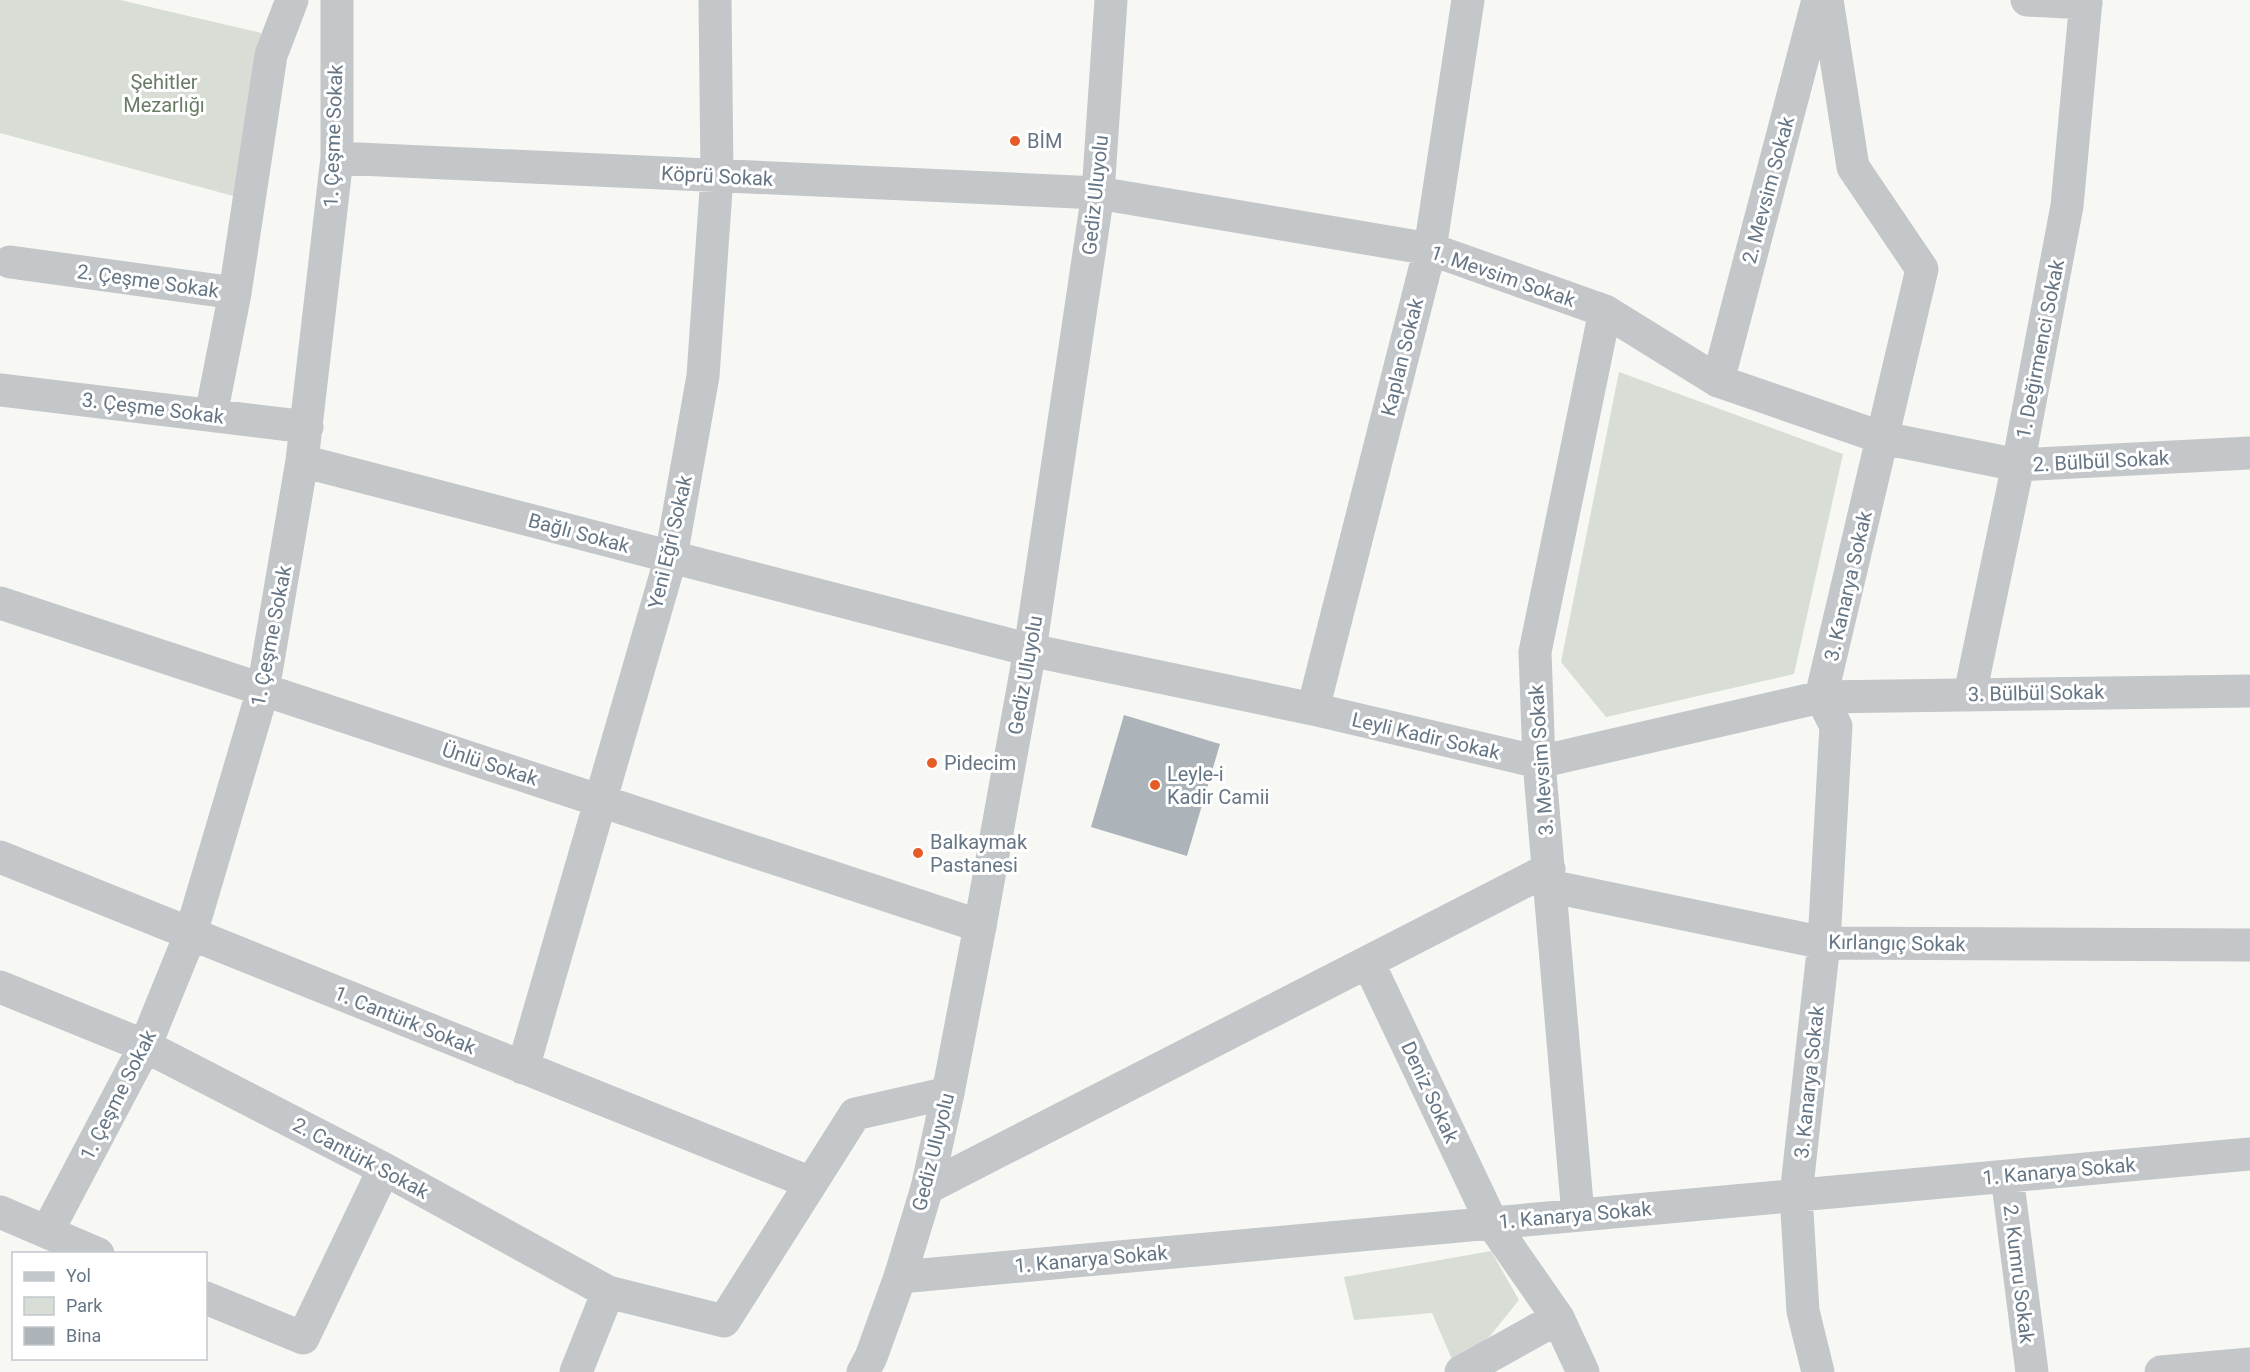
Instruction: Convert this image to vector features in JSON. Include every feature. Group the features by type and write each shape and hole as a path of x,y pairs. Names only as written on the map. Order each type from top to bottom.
{"street":[{"path":"235,293 271,55 292,0"},
{"name":"1. Çeşme Sokak","path":"47,1232 145,1046 190,933 263,690 307,427 337,158 337,0"},
{"name":"Yeni Eğri Sokak","path":"523,1068 671,556 704,376 717,176 715,0"},
{"name":"Gediz Uluyolu","path":"870,1367 927,1188 980,926 1030,650 1098,193 1112,0"},
{"name":"Kaplan Sokak","path":"1313,709 1430,249 1468,0"},
{"name":"2. Mevsim Sokak","path":"1718,381 1818,0"},
{"name":"3. Kanarya Sokak","path":"1818,1372 1803,1311 1796,1195 1824,943 1836,726 1821,697 1922,269 1853,167 1827,0"},
{"path":"2027,0 2086,1"},
{"name":"1. Değirmenci Sokak","path":"1970,694 2018,465 2067,206 2086,1"},
{"name":"Köprü Sokak","path":"337,158 1098,193"},
{"name":"1. Mevsim Sokak","path":"1098,193 1430,249 1605,311 1718,381 1883,438"},
{"name":"2. Çeşme Sokak","path":"10,261 235,293 211,415"},
{"name":"3. Mevsim Sokak","path":"1578,1215 1539,762 1535,652 1605,311"},
{"name":"3. Çeşme Sokak","path":"0,390 307,427"},
{"name":"2. Bülbül Sokak","path":"1883,438 2018,465 2250,453"},
{"name":"Bağlı Sokak","path":"302,461 1030,650"},
{"name":"Ünlü Sokak","path":"0,603 980,926"},
{"name":"Leyli Kadir Sokak","path":"1030,650 1313,709 1539,762 1821,697"},
{"name":"3. Bülbül Sokak","path":"1821,697 2250,691"},
{"name":"1. Cantürk Sokak","path":"0,857 811,1183"},
{"path":"927,1188 1368,962 1549,878"},
{"name":"Kırlangıç Sokak","path":"1549,878 1824,943 2250,945"},
{"name":"Deniz Sokak","path":"1368,962 1492,1223 1558,1318 1583,1372"},
{"name":"2. Cantürk Sokak","path":"0,987 145,1046 384,1169 608,1292 724,1321 811,1183"},
{"path":"811,1183 855,1114 948,1093"},
{"name":"1. Kanarya Sokak","path":"900,1276 2250,1154"},
{"path":"207,1298 303,1338 384,1169"},
{"name":"2. Kumru Sokak","path":"2007,1176 2032,1372"},
{"path":"0,1212 93,1252"},
{"path":"576,1372 608,1292"},
{"path":"1461,1372 1558,1318"},
{"path":"2161,1372 2250,1364"}],"green space":[{"name":"Şehitler Mezarlığı","path":"0,0 120,0 261,33 237,197 0,133"},
{"path":"1619,372 1843,454 1794,674 1606,717 1561,662"},
{"path":"1491,1251 1519,1300 1490,1336 1454,1364 1432,1313 1354,1320 1344,1277"}],"building":[{"name":"Leyle-i Kadir Camii","path":"1124,715 1220,744 1187,856 1091,827"}],"place":[{"name":"BİM","path":"1015,141"},
{"name":"Pidecim","path":"932,763"},
{"name":"Leyle-i Kadir Camii","path":"1155,785"},
{"name":"Balkaymak Pastanesi","path":"918,853"}]}
